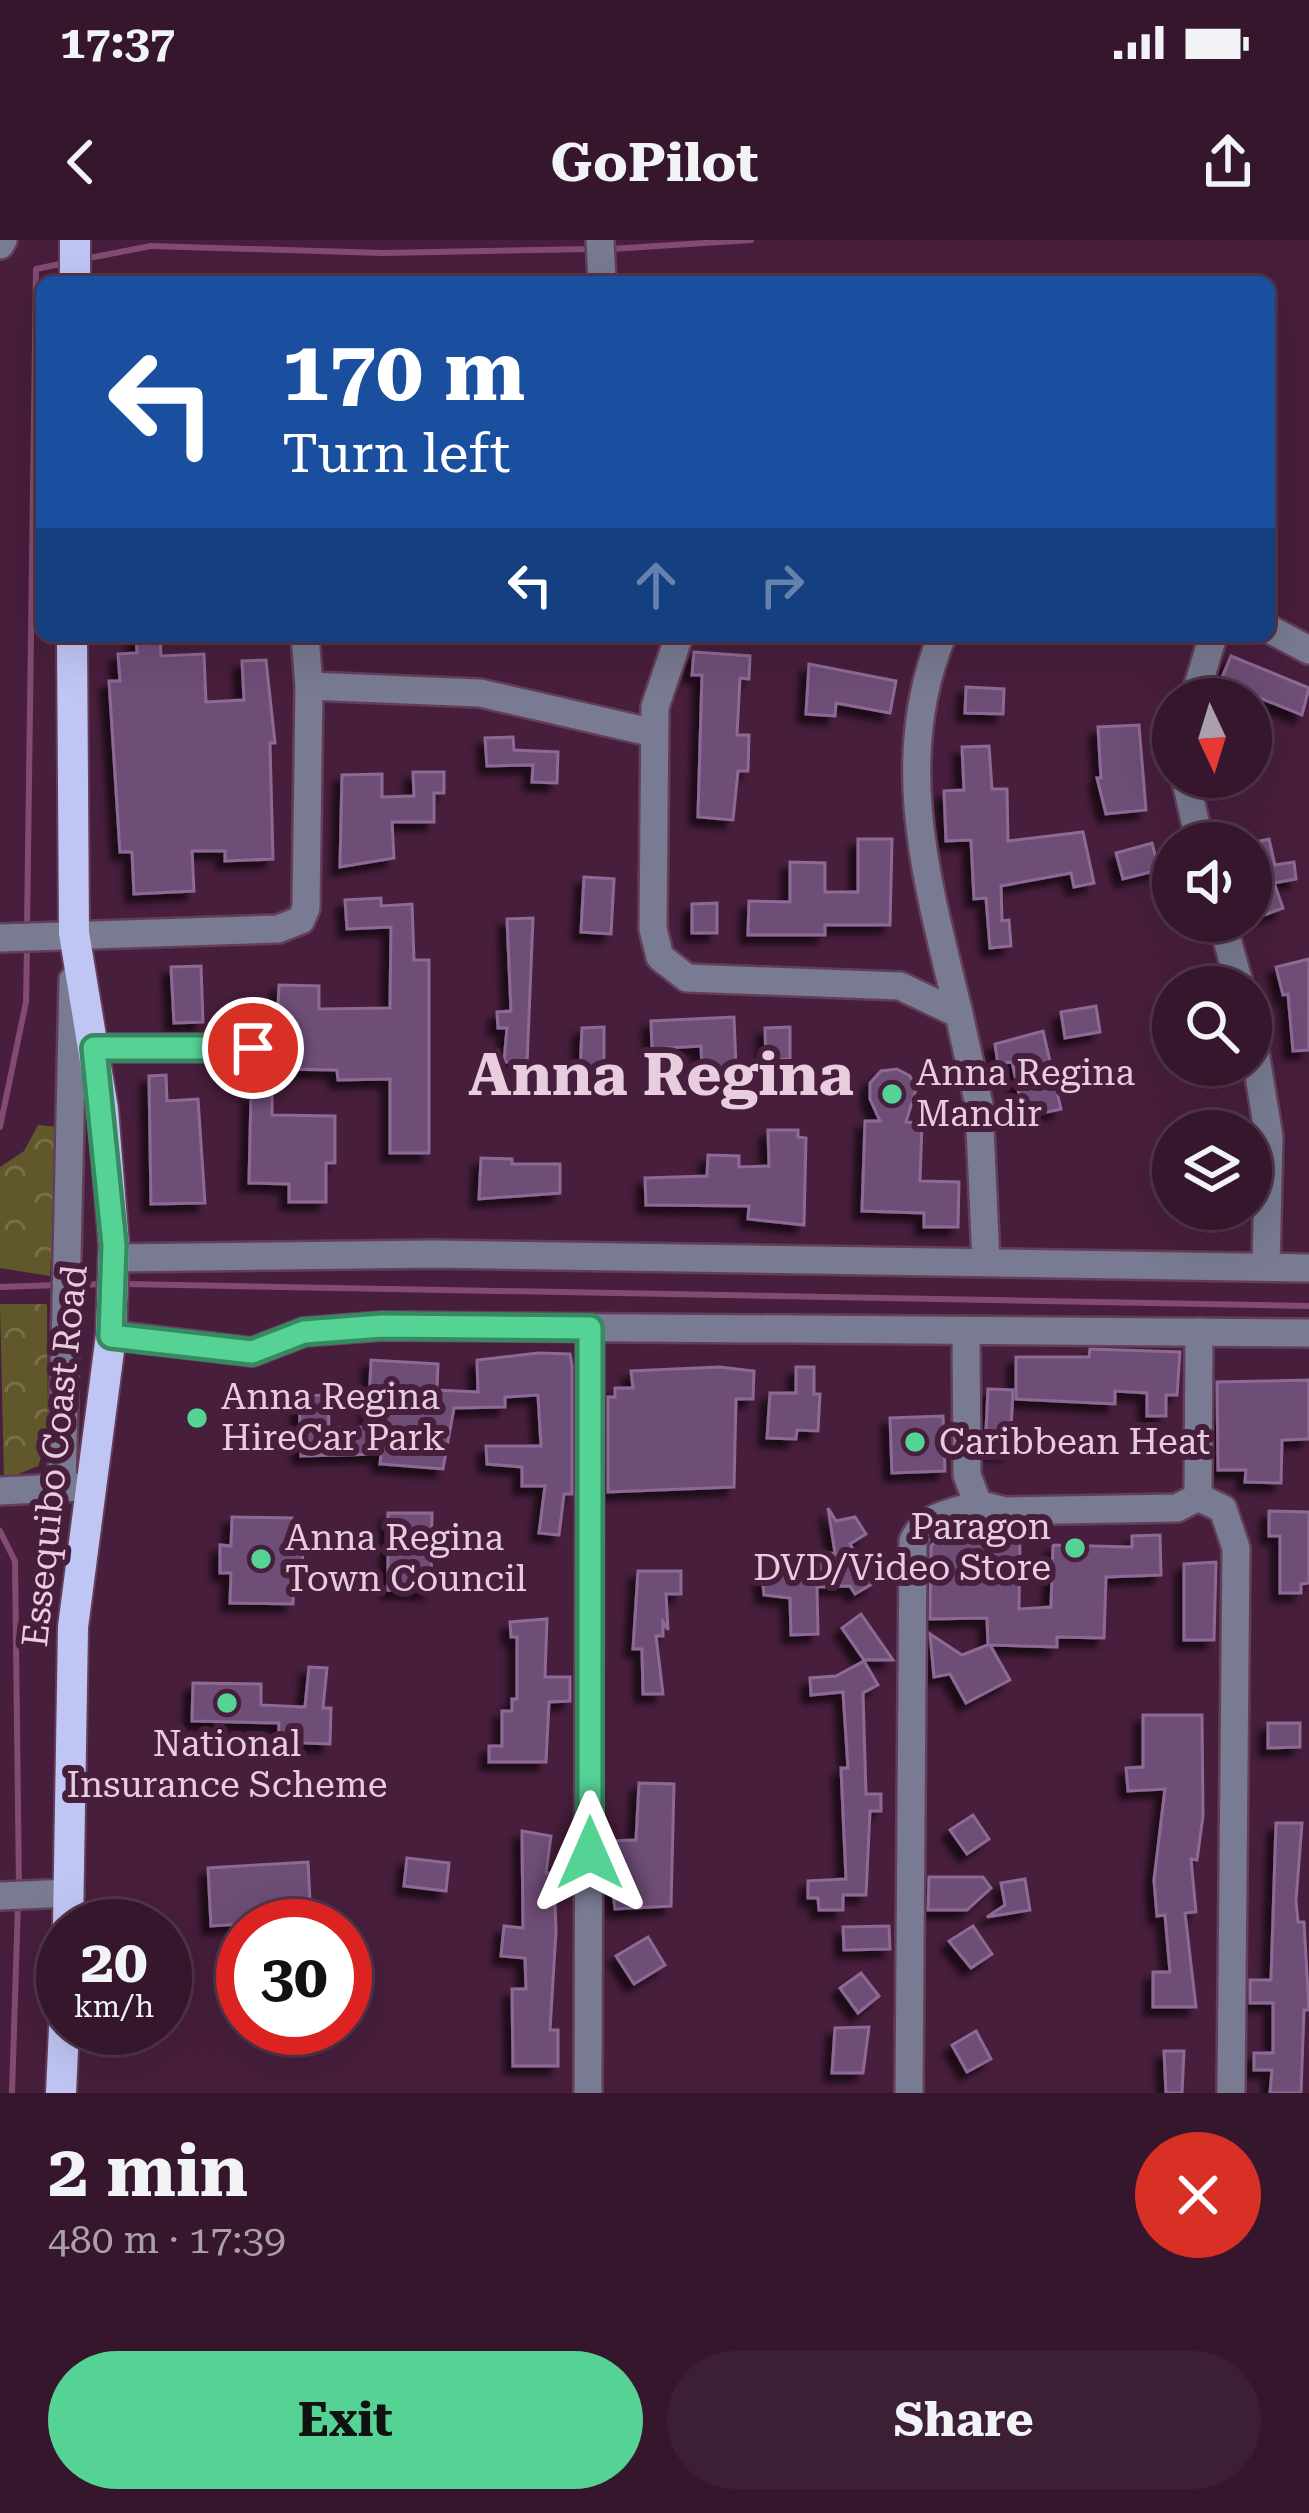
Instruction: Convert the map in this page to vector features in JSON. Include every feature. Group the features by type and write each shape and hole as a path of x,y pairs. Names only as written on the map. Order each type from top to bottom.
{"main road":[{"path":"75,240 75,276"},
{"name":"Essequibo Coast Road","path":"70,1899 75,1488 112,1327 114,1265 94,1048 64,934 72,642"},
{"path":"62,2093 63,2055"}],"street":[{"path":"600,240 600,276"},
{"path":"1275,632 1309,650"},
{"path":"4,938 278,929 301,920 306,908 305,642"},
{"path":"677,642 655,707 653,929 660,958 674,974 901,986 959,1014"},
{"path":"940,642 916,722 918,841 979,1106 986,1262"},
{"path":"1200,678 1211,642"},
{"path":"309,686 480,693 655,733"},
{"path":"1,1491 75,1488 65,1328 64,934"},
{"path":"94,1048 253,1048"},
{"path":"1261,1086 1269,1138 1266,1265"},
{"path":"114,1265 434,1254 1309,1268"},
{"path":"112,1327 252,1352 304,1332 363,1328 1309,1333"},
{"path":"588,2093 590,1328"},
{"path":"966,1330 967,1474 978,1504"},
{"path":"1198,1497 1199,1332"},
{"path":"909,2093 913,1541 920,1526 978,1504 1005,1511 1116,1512 1178,1508 1198,1497"},
{"path":"1198,1497 1223,1509 1236,1548 1231,2093"},
{"path":"0,1896 70,1893"}],"green space":[{"path":"38,1125 58,1127 50,1276 0,1268 0,1167 24,1151"},
{"path":"0,1304 47,1304 48,1438 38,1466 4,1480"}],"building":[{"path":"136,642 160,642 161,656 204,654 206,702 244,700 242,661 266,660 275,743 270,743 273,859 225,861 225,851 192,851 194,891 134,894 132,852 120,852 109,681 120,681 118,654 137,653"},
{"path":"694,652 750,656 749,679 740,678 737,735 749,735 748,771 738,771 733,820 698,817 702,675 692,675"},
{"path":"1231,656 1309,688 1302,715 1272,703 1272,678 1222,678"},
{"path":"809,664 896,681 890,713 836,703 835,716 806,714"},
{"path":"966,687 1004,689 1003,714 965,713"},
{"path":"1139,725 1146,810 1106,814 1097,778 1101,778 1098,727"},
{"path":"513,737 514,750 558,752 557,783 532,782 533,765 487,766 485,738"},
{"path":"989,746 992,789 1007,789 1008,841 1083,832 1094,883 1074,887 1071,873 1001,886 1002,921 1009,920 1011,946 990,948 986,898 974,899 971,840 946,841 944,791 964,790 962,747"},
{"path":"413,772 444,772 444,793 434,793 434,822 392,822 394,858 340,867 342,775 382,774 382,797 414,796"},
{"path":"858,839 892,839 890,925 825,925 825,935 748,935 749,901 790,902 790,862 825,863 825,892 858,892"},
{"path":"1152,843 1152,872 1123,879 1116,853"},
{"path":"1272,852 1275,865 1294,862 1296,879 1274,883 1283,908 1272,912"},
{"path":"584,877 614,879 611,934 581,932"},
{"path":"381,898 381,906 412,904 414,960 429,960 429,1153 390,1153 390,1079 338,1080 337,1070 275,1069 279,985 319,986 319,1009 390,1008 391,927 347,929 345,900"},
{"path":"717,903 717,933 692,933 692,904"},
{"path":"533,918 527,1064 504,1062 507,1028 498,1028 497,1012 511,1011 507,919"},
{"path":"1309,959 1309,1050 1293,1051 1288,994 1283,995 1276,967"},
{"path":"201,966 203,1022 174,1023 171,967"},
{"path":"1096,1006 1100,1032 1065,1038 1061,1012"},
{"path":"734,1017 736,1066 702,1068 701,1046 652,1049 651,1021"},
{"path":"604,1027 604,1072 580,1073 582,1028"},
{"path":"790,1027 790,1059 766,1060 765,1028"},
{"path":"1043,1031 1061,1109 1024,1117 1012,1062 998,1064 995,1044"},
{"path":"897,1069 910,1076 916,1089 906,1122 922,1123 920,1181 959,1182 958,1227 924,1227 924,1213 862,1211 865,1121 880,1121 870,1099 870,1083 881,1071"},
{"path":"166,1075 167,1101 198,1099 205,1203 151,1204 149,1076"},
{"path":"251,1095 272,1096 272,1115 335,1116 335,1163 326,1163 326,1202 289,1202 289,1184 249,1183"},
{"path":"768,1130 798,1130 798,1137 806,1138 804,1225 748,1219 749,1206 646,1205 645,1178 707,1176 708,1155 739,1156 739,1167 769,1166"},
{"path":"481,1158 512,1159 512,1164 560,1164 560,1193 479,1199"},
{"path":"1090,1349 1180,1352 1177,1395 1166,1395 1166,1416 1147,1416 1147,1393 1115,1391 1115,1404 1016,1399 1016,1357 1089,1357"},
{"path":"570,1354 572,1365 572,1494 564,1494 559,1535 539,1533 545,1486 522,1486 522,1467 487,1464 486,1446 541,1446 538,1395 505,1397 505,1407 454,1408 443,1469 380,1464 381,1454 301,1456 299,1396 328,1395 329,1428 368,1427 371,1360 438,1364 437,1390 478,1392 477,1360"},
{"path":"719,1367 754,1371 753,1399 736,1399 734,1487 608,1492 608,1397 615,1397 615,1388 633,1388 631,1371"},
{"path":"796,1367 814,1367 814,1394 820,1394 818,1431 797,1430 796,1439 767,1438 770,1393 796,1393"},
{"path":"1309,1380 1309,1439 1282,1440 1281,1483 1245,1482 1246,1470 1218,1470 1217,1382"},
{"path":"988,1389 1013,1390 1010,1452 985,1451"},
{"path":"943,1416 945,1471 892,1473 890,1418"},
{"path":"828,1508 836,1521 855,1517 866,1534 850,1544 874,1583 855,1594 850,1586 817,1587 818,1634 791,1635 790,1598 764,1595 762,1574 813,1575 812,1554 835,1553"},
{"path":"1269,1511 1309,1512 1309,1583 1301,1584 1301,1593 1280,1593 1280,1536 1269,1536"},
{"path":"388,1513 432,1513 431,1591 388,1590"},
{"name":"Anna Regina Town Council","path":"232,1517 292,1518 292,1549 303,1549 302,1570 294,1569 293,1604 230,1603 231,1573 220,1573 220,1545 231,1546"},
{"path":"1160,1535 1161,1575 1106,1577 1104,1638 1057,1637 1057,1647 990,1645 1010,1680 966,1703 950,1674 934,1677 930,1634 962,1655 988,1645 987,1618 930,1619 931,1546 940,1537 1020,1536 1019,1609 1051,1607 1053,1545 1132,1547 1132,1536"},
{"path":"1216,1562 1214,1640 1184,1640 1184,1564"},
{"path":"638,1571 681,1571 681,1594 666,1594 668,1630 663,1622 663,1636 656,1636 663,1694 643,1694 642,1649 633,1649"},
{"path":"861,1614 893,1660 864,1660 842,1628"},
{"path":"547,1619 545,1677 570,1677 570,1701 549,1702 546,1762 489,1762 489,1746 502,1746 502,1711 512,1711 512,1699 517,1699 517,1637 511,1637 510,1622"},
{"path":"864,1661 878,1685 863,1693 866,1794 881,1794 881,1811 870,1811 866,1895 843,1895 843,1910 819,1910 818,1898 808,1898 808,1881 846,1879 841,1768 848,1768 843,1692 811,1695 810,1678 836,1676"},
{"path":"309,1667 327,1668 323,1708 331,1708 330,1744 278,1742 279,1723 192,1721 193,1683 261,1684 261,1705 305,1707"},
{"path":"1143,1715 1202,1715 1203,1816 1197,1860 1191,1859 1196,1912 1185,1913 1196,2007 1153,2007 1153,1972 1170,1972 1165,1915 1157,1916 1154,1880 1165,1789 1128,1791 1126,1768 1143,1767"},
{"path":"1268,1723 1300,1723 1300,1747 1268,1748"},
{"path":"639,1783 674,1784 671,1906 615,1909 607,1841 636,1840"},
{"path":"973,1815 989,1839 967,1854 950,1830"},
{"path":"1276,1823 1302,1823 1296,1901 1298,1922 1304,1922 1309,2010 1304,2010 1301,2093 1270,2093 1272,2070 1254,2070 1254,2053 1273,2053 1273,2003 1250,2003 1250,1980 1271,1980"},
{"path":"522,1831 551,1836 546,1873 554,1873 556,1931 550,2030 558,2030 558,2066 513,2066 512,1989 526,1989 525,1958 501,1956 504,1926 523,1928"},
{"path":"407,1858 449,1863 446,1891 404,1886"},
{"path":"308,1862 310,1899 216,1899 216,1926 211,1926 208,1868"},
{"path":"929,1877 983,1877 991,1888 967,1910 928,1910"},
{"path":"1025,1879 1030,1910 987,1917 1005,1905 1001,1883"},
{"path":"889,1926 890,1949 844,1950 843,1927"},
{"path":"973,1926 992,1954 971,1968 949,1941"},
{"path":"648,1937 665,1965 634,1984 616,1956"},
{"path":"861,1973 879,1996 858,2013 840,1988"},
{"path":"869,2027 863,2073 832,2073 835,2028"},
{"path":"976,2031 991,2059 967,2072 952,2045"},
{"path":"1164,2051 1184,2051 1182,2093 1166,2093"}],"waterway":[{"path":"611,249 751,240"},
{"path":"84,259 151,246 383,253 591,249"},
{"path":"27,928 36,269 65,263"},
{"path":"0,1127 26,1002 27,947"},
{"path":"77,1285 106,1284"},
{"path":"125,1284 1309,1306"},
{"path":"0,1287 58,1285"},
{"path":"0,1531 15,1561 19,1890"},
{"path":"12,2093 18,1903"}],"place":[{"name":"Anna Regina Mandir","path":"892,1094"},
{"name":"Anna Regina HireCar Park","path":"197,1418"},
{"name":"Caribbean Heat","path":"915,1442"},
{"name":"Paragon DVD/Video Store","path":"1075,1548"},
{"name":"Anna Regina Town Council","path":"261,1559"},
{"name":"National Insurance Scheme","path":"227,1703"}],"district":[{"name":"Anna Regina","path":"661,1074"}],"route":[{"path":"253,1048 94,1048 114,1245 111,1336 252,1352 304,1332 382,1326 590,1328 590,1853"}]}
